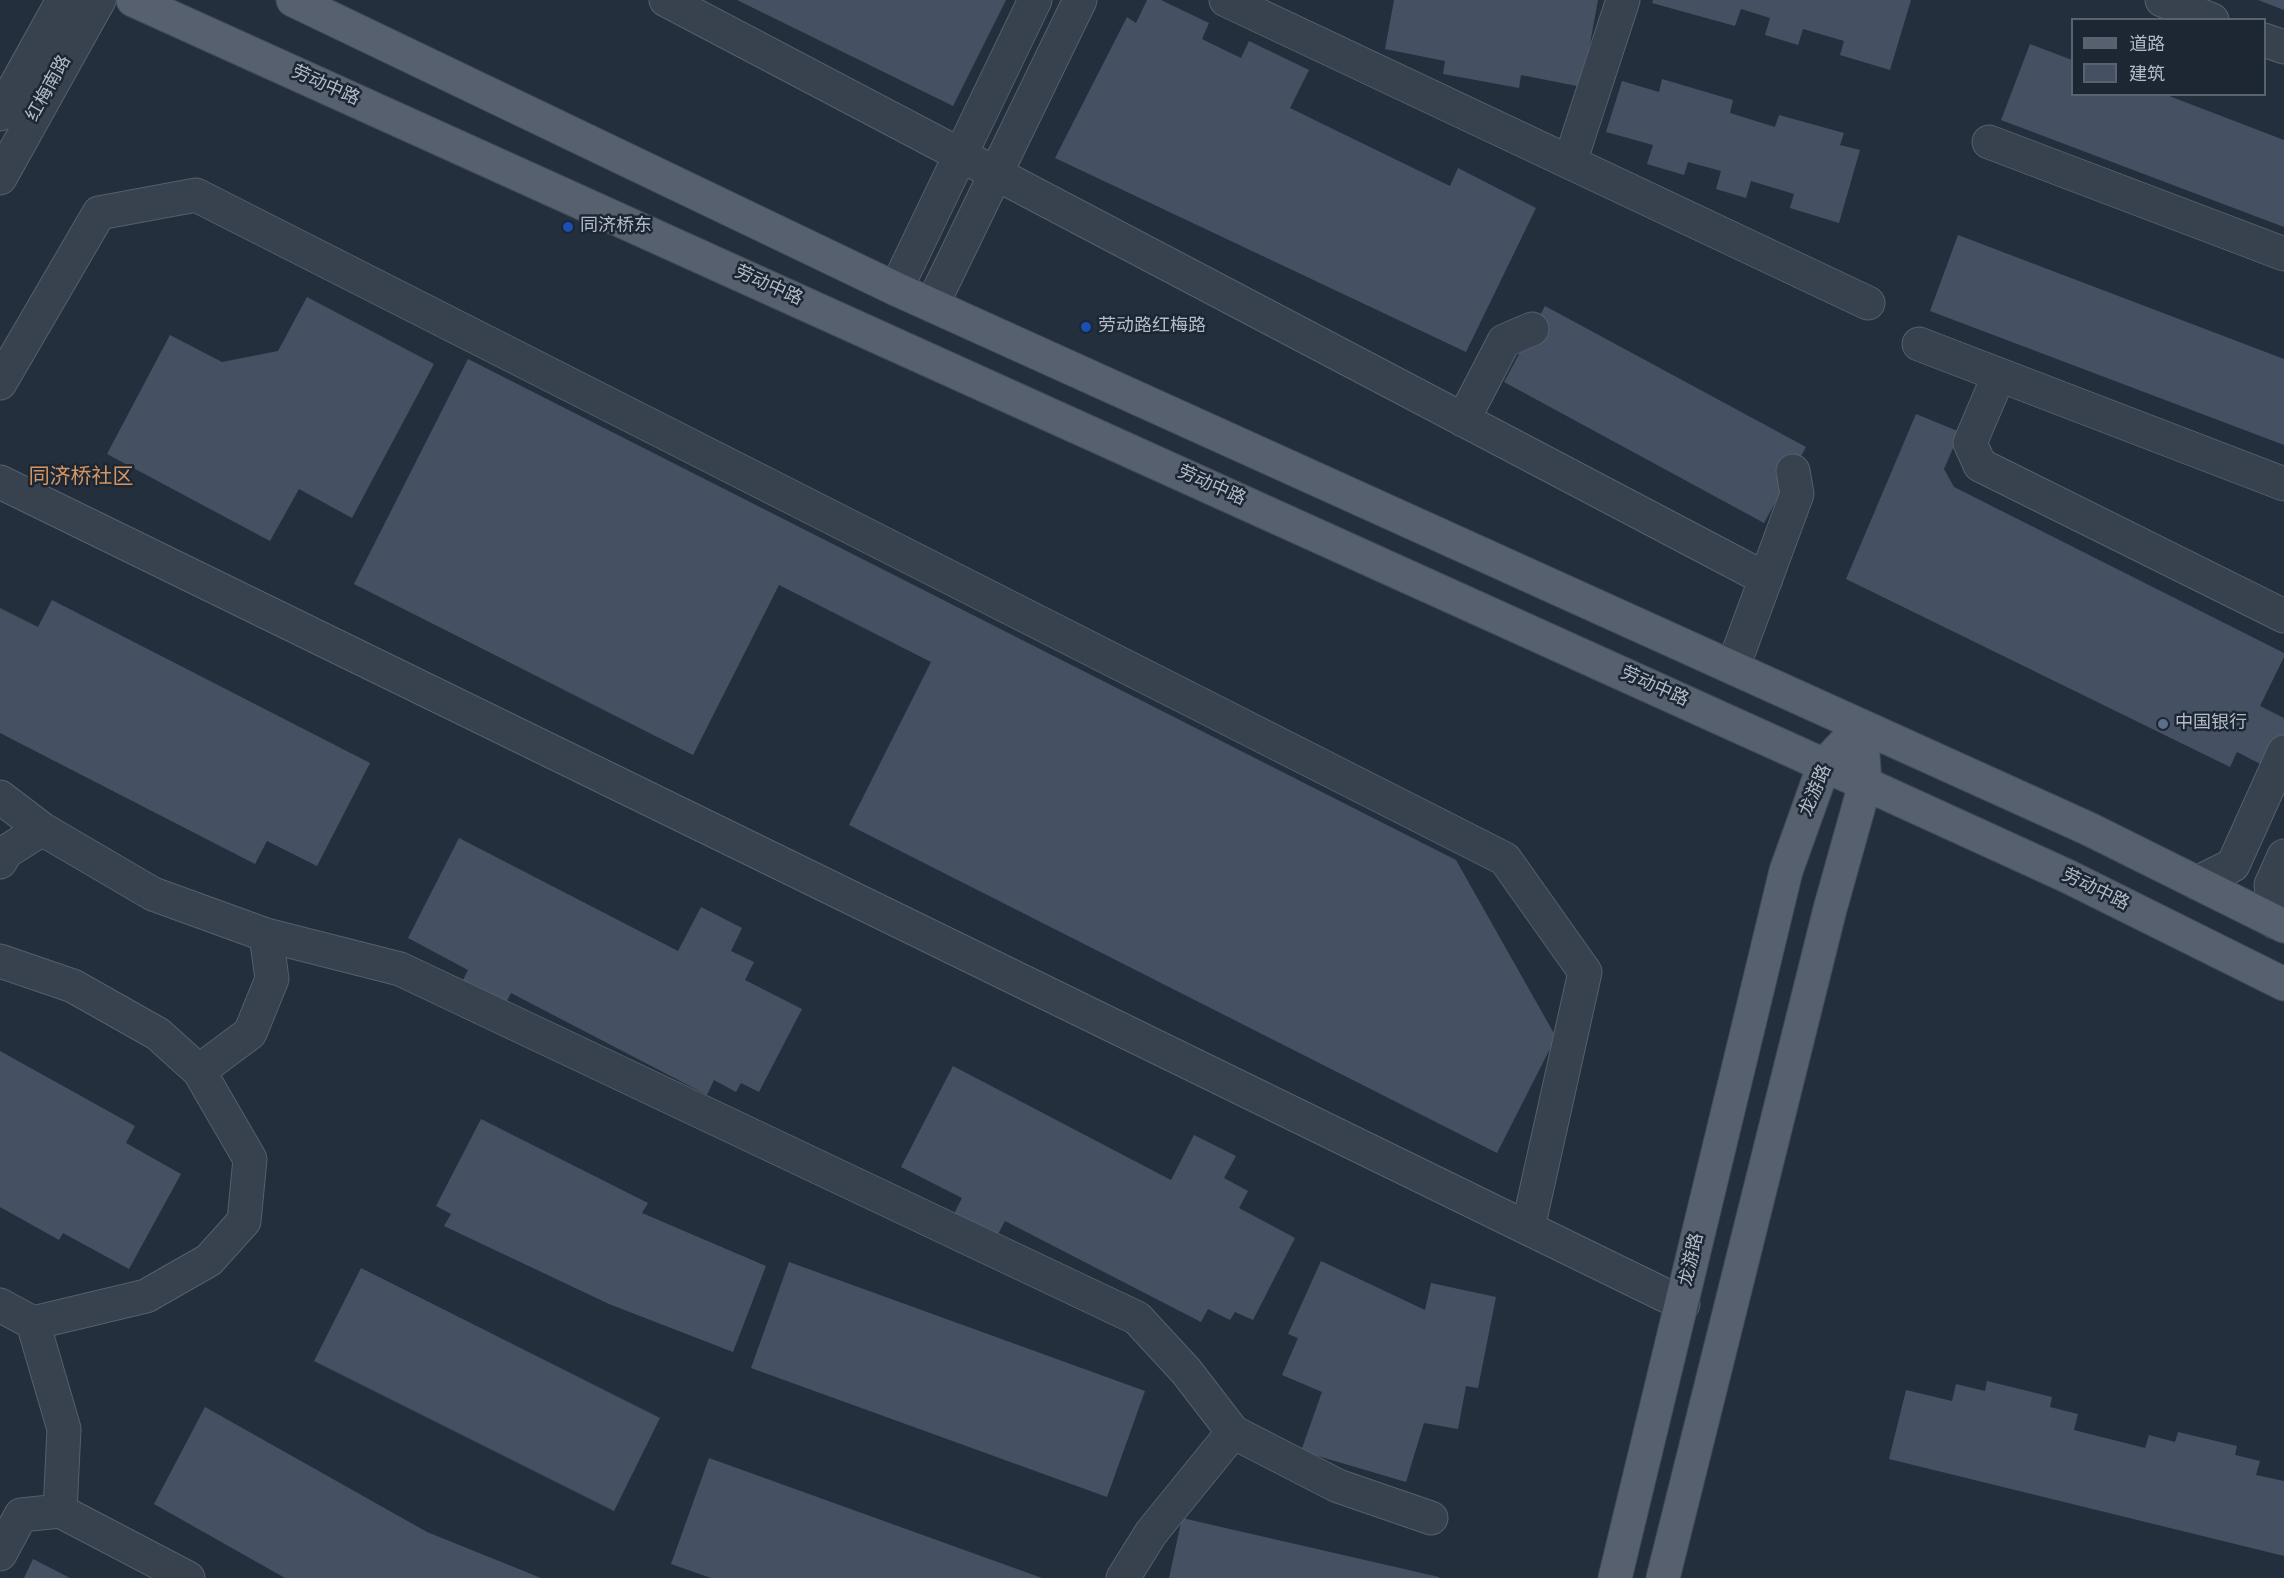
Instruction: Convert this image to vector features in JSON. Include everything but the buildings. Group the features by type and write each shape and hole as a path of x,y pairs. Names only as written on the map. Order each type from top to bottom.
{"main road":[{"name":"劳动中路","path":"134,0 2067,876 2284,984"},
{"path":"293,0 896,289 2089,829 2280,924"},
{"name":"龙游路","path":"1615,1578 1786,871 1824,765 1861,726"},
{"name":"龙游路","path":"1663,1578 1830,909 1865,784 1861,726"}],"street":[{"name":"红梅南路","path":"0,114 63,0"},
{"name":"红梅南路","path":"0,178 99,0"},
{"path":"666,0 1766,579"},
{"path":"896,289 1035,0"},
{"path":"932,305 1080,0"},
{"path":"1226,0 1868,303"},
{"path":"1570,162 1623,0"},
{"path":"2162,0 2207,18"},
{"path":"2266,40 2284,47"},
{"path":"1989,142 2284,255"},
{"path":"0,383 99,213 196,195 1505,859 1585,972 1528,1228"},
{"path":"1463,420 1504,341 1532,329"},
{"path":"1919,344 2284,484"},
{"path":"1999,375 1970,443 1980,465 2284,616"},
{"path":"1733,667 1797,494 1793,471"},
{"path":"0,482 1683,1304"},
{"path":"2197,883 2232,865 2284,752"},
{"path":"0,797 42,829 153,894 266,935 400,969 1137,1317 1186,1371 1233,1432 1338,1486 1431,1518"},
{"path":"0,862 6,852 42,829"},
{"path":"2280,924 2271,885 2284,856"},
{"path":"199,1071 250,1033 272,979 266,935"},
{"path":"0,961 73,986 158,1034 199,1071 250,1159 244,1221 209,1260 146,1296 33,1323 0,1305"},
{"path":"33,1323 63,1429 60,1511"},
{"path":"1123,1578 1151,1533 1233,1432"},
{"path":"0,1554 21,1515 60,1511 188,1578"}],"place":[{"name":"同济桥东","path":"568,227"},
{"name":"劳动路红梅路","path":"1086,327"},
{"name":"中国银行","path":"2163,724"}],"district":[{"name":"同济桥社区","path":"81,479"}]}
